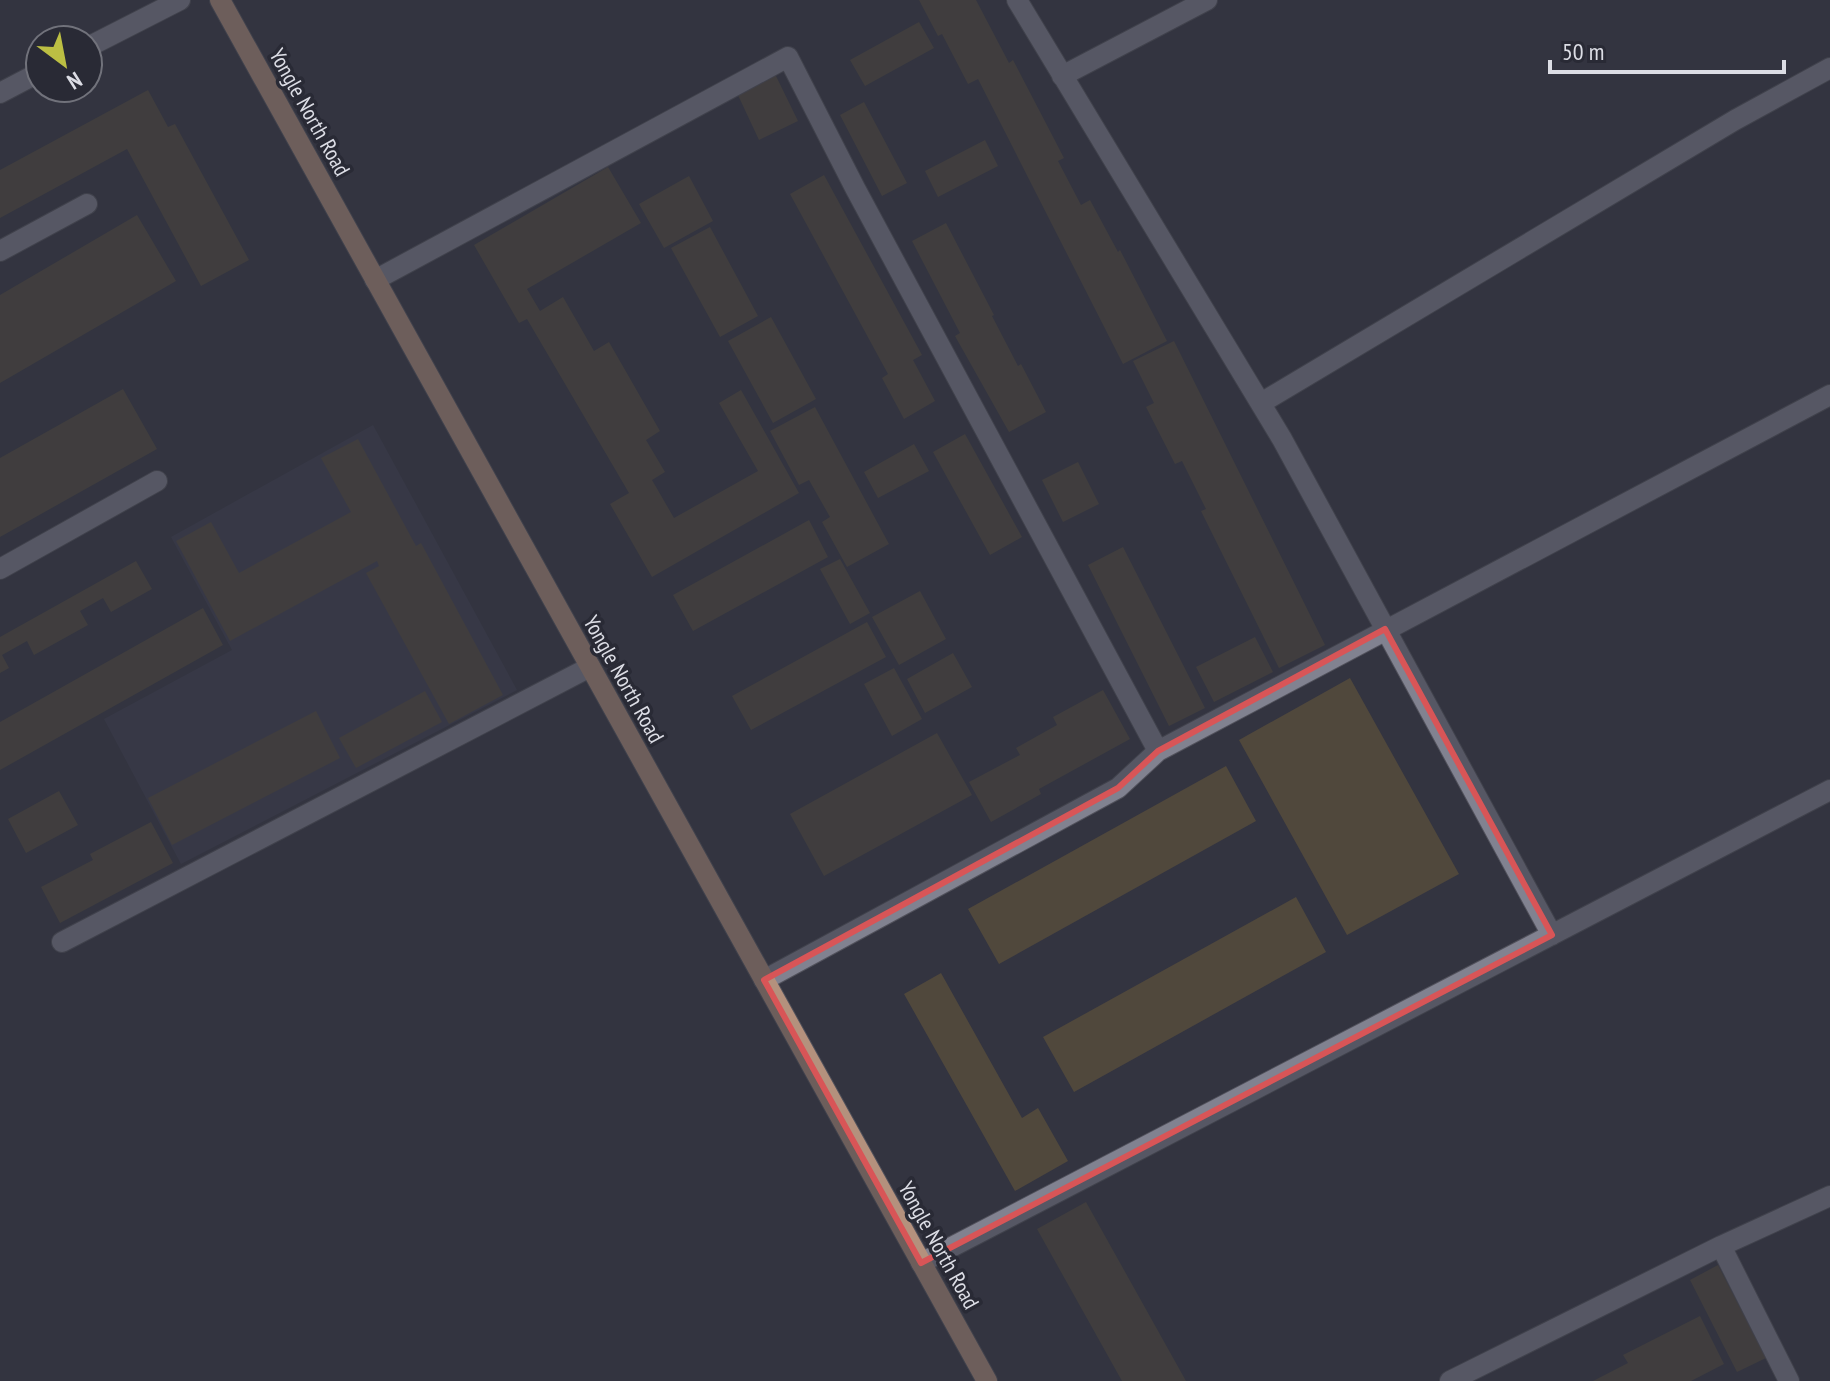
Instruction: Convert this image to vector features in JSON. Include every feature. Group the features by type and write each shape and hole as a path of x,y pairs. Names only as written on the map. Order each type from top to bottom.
{"main road":[{"name":"Yongle North Road","path":"220,0 987,1381"}],"street":[{"path":"104,39 180,0"},
{"path":"1017,0 1261,403 1552,935"},
{"path":"1062,76 1207,0"},
{"path":"375,280 788,57 855,188 1158,751"},
{"path":"1261,403 1735,120 1830,68"},
{"path":"0,93 24,80"},
{"path":"0,251 87,204"},
{"path":"764,980 1118,788 1158,751 1830,395"},
{"path":"0,569 157,481"},
{"path":"62,942 590,667"},
{"path":"921,1263 1830,790"},
{"path":"1450,1381 1721,1246 1830,1196"},
{"path":"1721,1246 1789,1381"}],"highlighted area":[{"path":"1385,629 1552,935 921,1263 764,980 1118,788 1158,751"}],"shaded area":[{"path":"373,425 517,690 181,864 104,719 232,650 171,537"}],"building":[{"path":"919,0 976,0 1009,63 1013,60 1064,158 1058,161 1081,205 1090,200 1167,341 1123,364 978,79 968,84 942,34 938,36"},
{"path":"919,22 934,48 865,86 850,60"},
{"path":"775,74 798,121 759,140 737,93"},
{"path":"148,90 168,127 175,124 249,260 201,286 127,149 0,218 0,170"},
{"path":"864,102 907,183 882,196 840,115"},
{"path":"985,140 998,166 938,197 925,171"},
{"path":"608,167 641,223 527,289 540,311 563,297 594,351 609,342 660,431 646,440 665,472 652,480 674,518 758,471 719,403 741,390 799,493 652,577 610,504 629,493 527,319 519,323 474,245"},
{"path":"824,175 922,355 913,360 935,401 904,419 882,378 888,374 790,194"},
{"path":"689,176 713,221 664,248 639,204"},
{"path":"137,215 176,281 0,383 0,295"},
{"path":"946,223 1018,366 1021,364 1046,412 1009,432 955,336 960,333 912,241"},
{"path":"710,227 758,316 720,337 671,248"},
{"path":"771,317 816,399 773,423 728,341"},
{"path":"1174,341 1325,645 1279,668 1201,511 1206,509 1182,461 1175,464 1146,407 1154,403 1133,361"},
{"path":"123,389 157,449 0,537 0,458"},
{"path":"815,407 889,544 847,567 822,522 830,517 809,480 799,485 770,431"},
{"path":"965,434 1022,537 990,555 933,452"},
{"path":"358,439 416,546 421,543 503,695 449,724 366,573 379,566 377,561 230,641 176,541 211,522 239,573 351,512 321,458"},
{"path":"914,444 929,471 878,498 864,472"},
{"path":"1078,462 1099,504 1063,522 1042,480"},
{"path":"809,520 828,557 693,631 673,595"},
{"path":"1123,547 1205,708 1169,726 1088,565"},
{"path":"840,559 870,613 850,624 820,569"},
{"path":"136,561 152,589 111,612 103,598 80,611 88,625 34,655 27,641 2,655 9,668 0,673 0,637"},
{"path":"920,591 946,639 899,665 872,617"},
{"path":"203,608 223,645 0,770 0,722"},
{"path":"867,622 886,657 751,730 732,696"},
{"path":"1255,637 1273,672 1214,702 1196,667"},
{"path":"953,653 972,687 925,713 907,679"},
{"path":"894,668 922,719 892,736 864,684"},
{"path":"1350,678 1459,874 1347,935 1239,740"},
{"path":"1103,690 1130,739 1039,789 1041,794 991,822 969,782 1020,755 1016,748 1057,725 1053,717"},
{"path":"425,691 442,722 356,768 339,738"},
{"path":"316,711 340,758 172,845 148,798"},
{"path":"937,733 972,795 824,876 790,814"},
{"path":"1226,766 1256,821 999,964 968,909"},
{"path":"59,791 78,825 26,853 8,819"},
{"path":"151,822 173,863 60,923 41,887 93,860 90,854"},
{"path":"1296,897 1326,952 1074,1092 1043,1037"},
{"path":"941,973 1022,1118 1038,1108 1068,1161 1015,1191 904,994"},
{"path":"1086,1202 1186,1381 1122,1381 1037,1229"},
{"path":"1718,1265 1766,1358 1737,1372 1690,1280"},
{"path":"1700,1316 1724,1364 1691,1381 1593,1381 1628,1363 1623,1355"}]}
